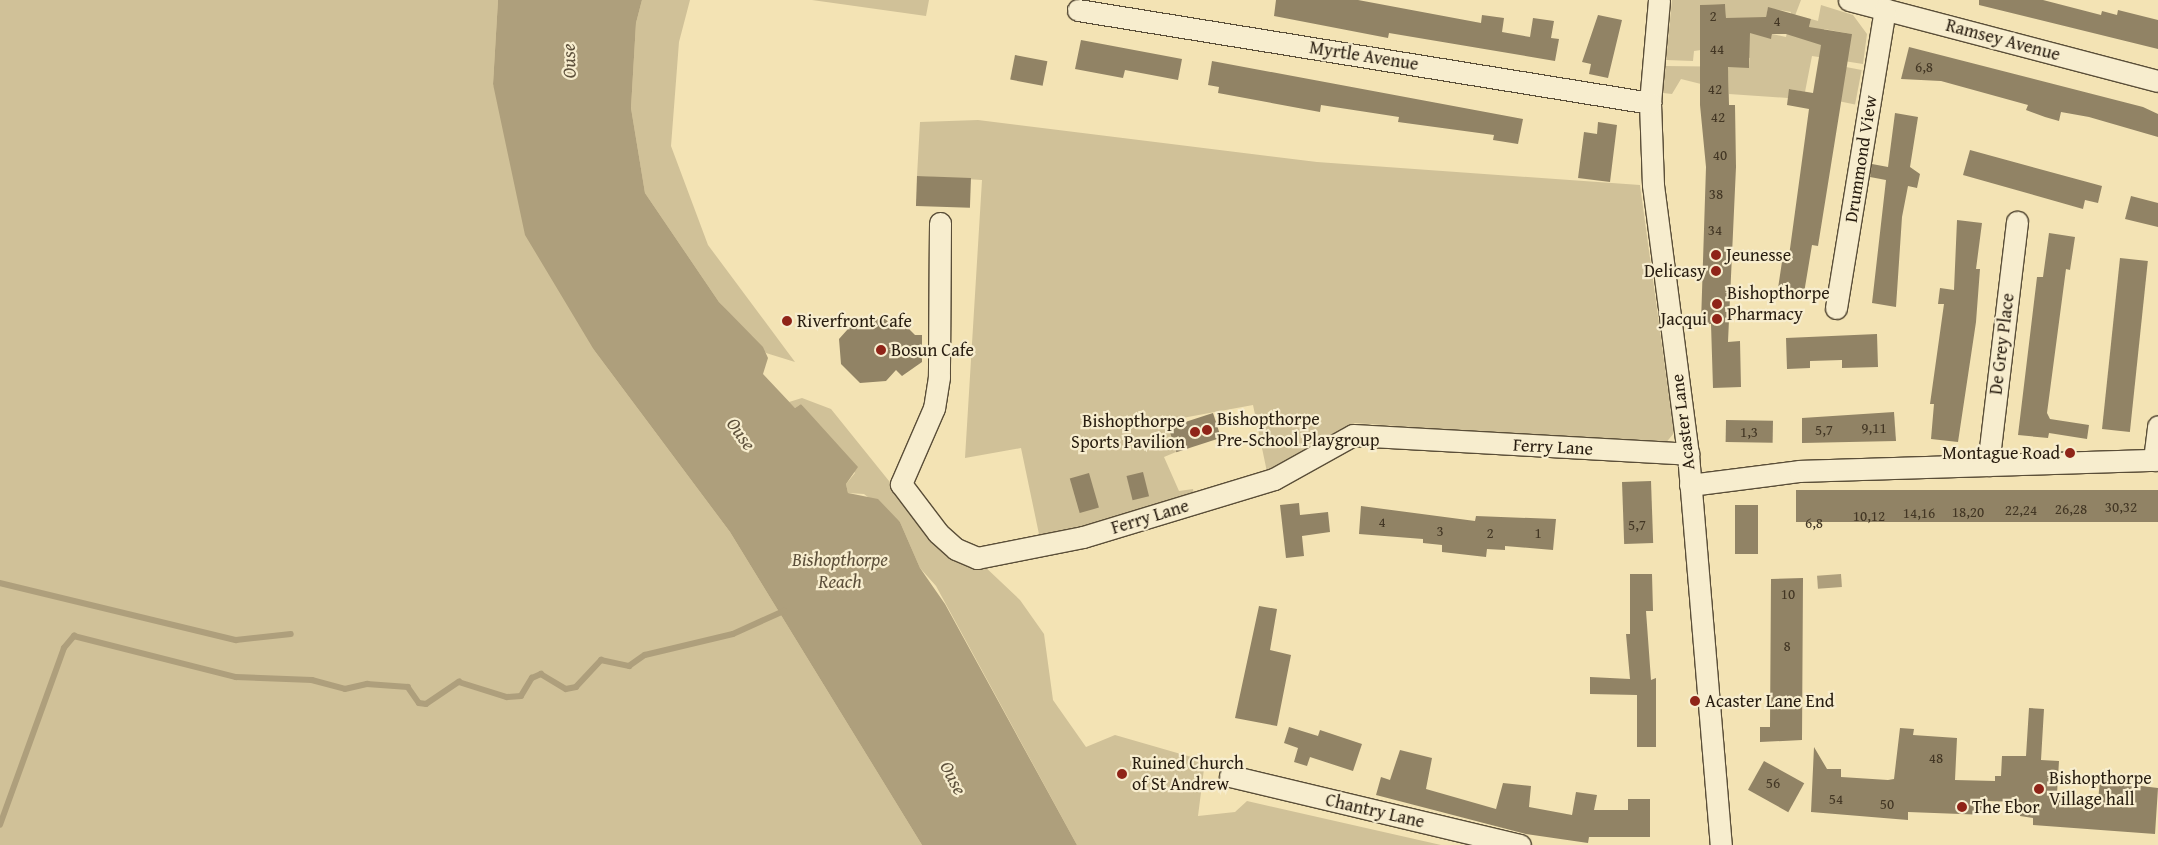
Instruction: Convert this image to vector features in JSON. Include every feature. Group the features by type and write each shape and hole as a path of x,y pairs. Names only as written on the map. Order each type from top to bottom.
{"street":[{"name":"Acaster Lane","path":"1659,0 1650,102 1659,243 1688,454 1721,845"},
{"name":"Ramsey Avenue","path":"1849,0 2158,80"},
{"name":"Drummond View","path":"1836,308 1885,9"},
{"name":"Myrtle Avenue","path":"1078,10 1650,102"},
{"name":"De Grey Place","path":"1988,465 2017,222"},
{"name":"Ferry Lane","path":"940,223 939,377 934,408 901,484 938,534 956,549 977,558 1083,537 1274,479 1353,436 1374,433 1688,454"},
{"path":"1690,485 1800,471 2156,460 2158,426"},
{"name":"Chantry Lane","path":"1230,776 1520,845"}],"shaded area":[{"path":"0,0 498,0 493,84 594,350 730,532 922,845 0,845"},
{"path":"642,0 690,0 679,42 671,146 708,245 795,362 766,353 719,302 645,193 631,108 636,23"},
{"path":"812,0 929,0 926,16"},
{"path":"1672,0 1801,0 1788,34 1806,39 1811,19 1818,21 1821,5 1853,15 1867,34 1863,64 1812,56 1805,92 1790,89 1788,98 1729,94 1728,71 1701,72 1701,84 1681,79 1672,94 1663,93 1664,66 1749,67 1750,58 1701,50 1694,51 1693,61 1666,60","holes":["1725,4 1726,18 1733,18 1733,29 1700,5","1768,8 1791,12 1786,37 1772,34 1771,38 1763,31","1824,29 1852,34 1820,53"]},
{"path":"1846,67 1862,70 1855,104 1839,101"},
{"path":"978,120 1317,162 1640,185 1674,433 1664,445 1355,423 1267,472 1253,405 1166,421 1176,452 1164,457 1179,491 1193,489 1194,494 1040,539 1021,448 965,458 982,180 917,176 920,122"},
{"path":"802,398 831,409 943,548 982,564 1020,600 1044,634 1053,700 1086,747 1115,735 1205,761 1198,816 1235,812 1247,801 1441,845 1077,845 936,586 920,568 900,522 864,494 848,493 846,484 855,473 801,404 795,408 789,402"}],"water":[{"name":"Bishopthorpe Reach","path":"498,0 642,0 636,23 631,108 645,193 719,302 763,347 768,358 763,374 795,408 801,404 858,467 846,484 848,493 878,499 900,522 920,568 945,604 1077,845 922,845 730,532 594,350 525,235 493,84"},
{"path":"1841,574 1842,587 1818,589 1817,576"}],"building":[{"path":"1276,0 1358,0 1481,23 1482,15 1504,18 1502,32 1530,37 1533,18 1554,21 1551,38 1559,39 1555,61 1389,33 1388,38 1274,16"},
{"path":"1979,0 2043,0 2101,15 2102,11 2117,15 2118,10 2158,20 2158,49 1979,5"},
{"path":"1725,4 1726,18 1766,17 1768,7 1811,19 1809,27 1852,34 1818,246 1812,245 1803,299 1777,295 1783,255 1789,256 1809,109 1787,105 1789,89 1813,93 1821,45 1786,34 1772,34 1771,39 1750,33 1749,68 1728,67 1729,105 1735,105 1736,167 1728,342 1740,341 1741,387 1713,388 1711,324 1701,323 1706,167 1700,105 1700,5"},
{"path":"1598,15 1622,20 1608,78 1589,74 1591,64 1582,62"},
{"path":"1081,40 1182,59 1178,80 1125,70 1123,78 1075,69"},
{"path":"1909,47 2143,107 2158,114 2158,137 2089,117 2061,112 2059,121 2026,110 2028,105 1941,81 1901,79"},
{"path":"1015,55 1047,61 1043,86 1010,80"},
{"path":"1212,61 1523,119 1518,144 1493,140 1494,135 1398,122 1399,117 1321,105 1320,112 1218,93 1219,87 1208,85"},
{"path":"1895,113 1918,117 1910,167 1920,174 1917,188 1908,186 1902,217 1896,307 1872,303 1886,180 1870,177 1872,164 1888,167"},
{"path":"1598,122 1617,125 1610,182 1578,178 1584,132 1597,134"},
{"path":"1970,150 2102,186 2098,203 2085,200 2083,209 1963,175"},
{"path":"917,176 971,178 970,208 916,206"},
{"path":"2131,196 2158,203 2158,227 2125,219"},
{"path":"1957,220 1982,223 1976,269 1980,269 1976,322 1958,442 1931,439 1934,404 1930,404 1944,304 1938,304 1940,288 1954,290"},
{"path":"2049,233 2075,237 2070,270 2066,269 2047,413 2050,419 2089,425 2087,439 2049,433 2048,438 2018,435 2037,277 2043,277"},
{"path":"2120,258 2148,261 2130,432 2102,429"},
{"name":"Bosun Cafe","path":"885,319 892,325 899,319 915,335 922,335 922,362 902,376 896,370 886,381 860,383 841,364 839,339 856,320"},
{"path":"1877,334 1878,367 1842,368 1842,360 1810,361 1810,368 1787,369 1786,338"},
{"path":"1894,412 1896,441 1802,443 1802,418"},
{"name":"Bishopthorpe Sports Pavilion","path":"1213,413 1221,438 1176,452 1168,428"},
{"path":"1726,420 1773,421 1773,443 1726,442"},
{"path":"1143,472 1149,496 1133,500 1127,476"},
{"path":"1089,473 1099,508 1080,513 1070,479"},
{"path":"1651,481 1653,543 1624,544 1622,482"},
{"path":"1796,490 2158,490 2158,522 1796,522"},
{"path":"1299,503 1300,515 1328,512 1330,532 1302,536 1304,556 1286,558 1280,505"},
{"path":"1735,505 1758,505 1758,554 1735,554"},
{"path":"1361,506 1475,521 1476,516 1556,519 1553,550 1505,546 1505,550 1487,549 1486,557 1442,552 1442,545 1423,543 1423,539 1359,534"},
{"path":"1630,574 1652,574 1653,611 1646,611 1651,680 1656,678 1656,747 1637,747 1637,695 1590,694 1590,677 1630,679 1626,634 1630,634"},
{"path":"1803,578 1802,740 1760,742 1760,727 1770,727 1771,579"},
{"path":"1259,606 1277,609 1270,650 1291,655 1277,726 1235,718"},
{"path":"2029,708 2044,709 2041,760 2059,761 2057,794 2098,800 2100,781 2158,788 2155,834 2033,825 2033,818 2020,816 2020,802 1987,801 1987,815 1908,812 1908,820 1811,812 1814,747 1827,769 1841,769 1841,777 1894,779 1900,728 1914,729 1913,735 1957,738 1955,780 1995,781 1995,776 2001,776 2002,756 2026,756"},
{"path":"1289,727 1318,736 1320,730 1362,744 1353,771 1310,757 1307,766 1294,762 1298,748 1284,743"},
{"path":"1400,750 1432,758 1426,789 1496,809 1503,783 1531,786 1529,807 1572,815 1576,792 1597,795 1594,810 1628,810 1628,799 1650,799 1650,837 1589,837 1588,843 1526,834 1376,795 1381,777 1390,780"},
{"path":"1764,761 1804,783 1788,812 1748,790"}],"waterway":[{"path":"0,583 236,640 291,634"},
{"path":"0,825 64,648 74,636 236,677 312,680 345,689 367,684 408,687 419,703 426,704 459,682 507,697 521,696 532,678 541,674 566,689 576,687 601,660 629,666 645,655 733,634 784,611"}],"place":[{"name":"Jeunesse","path":"1716,255"},
{"name":"Delicasy","path":"1716,271"},
{"name":"Bishopthorpe Pharmacy","path":"1717,304"},
{"name":"Jacqui","path":"1717,319"},
{"name":"Riverfront Cafe","path":"787,321"},
{"name":"Bosun Cafe","path":"881,350"},
{"name":"Bishopthorpe Pre-School Playgroup","path":"1207,430"},
{"name":"Bishopthorpe Sports Pavilion","path":"1195,432"},
{"name":"Montague Road","path":"2070,453"},
{"name":"Acaster Lane End","path":"1695,701"},
{"name":"Ruined Church of St Andrew","path":"1122,774"},
{"name":"Bishopthorpe Village hall","path":"2039,789"},
{"name":"The Ebor","path":"1962,807"}],"water label":[{"name":"Ouse","path":"569,61"},
{"name":"Ouse","path":"741,434"},
{"name":"Ouse","path":"953,778"}]}
